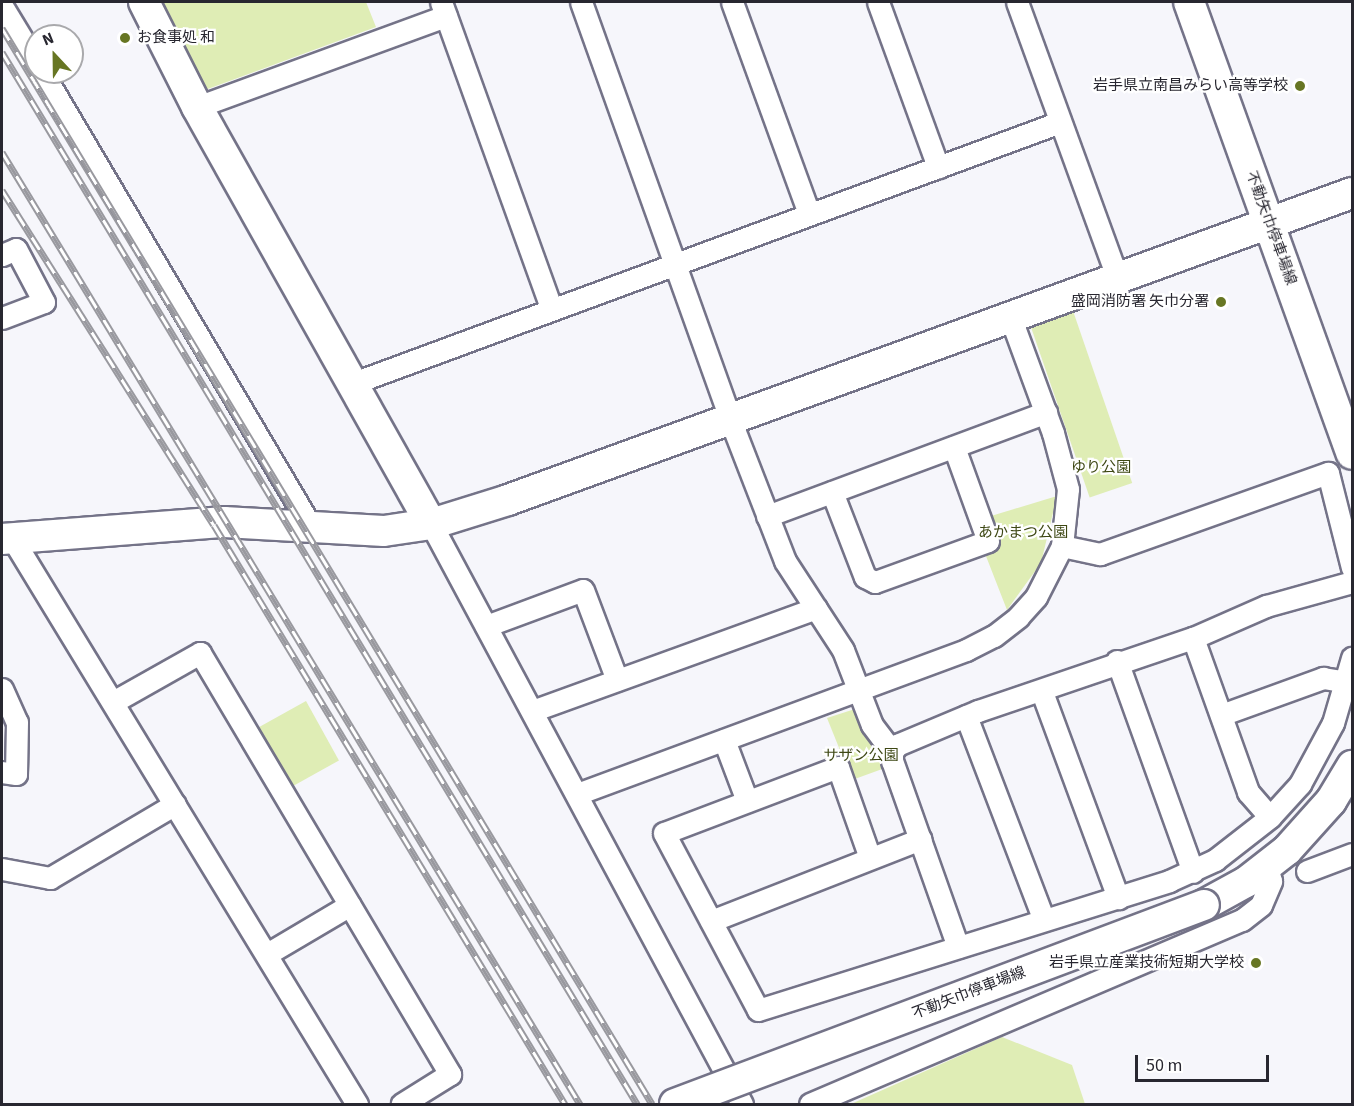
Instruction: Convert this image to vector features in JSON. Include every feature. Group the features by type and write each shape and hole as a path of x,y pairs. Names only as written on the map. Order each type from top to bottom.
{"street":[{"path":"144,2 197,107 431,524 742,1104"},
{"path":"581,2 676,262 729,419 767,516 790,570 843,650 879,740 892,752 958,947"},
{"path":"732,2 809,213"},
{"path":"878,2 938,167"},
{"path":"1017,2 1117,277"},
{"name":"不動矢巾停車場線","path":"1189,2 1353,454"},
{"path":"2,6 24,42"},
{"path":"197,107 444,9 550,308"},
{"path":"49,84 310,525"},
{"path":"351,384 550,308 1060,122"},
{"path":"357,1104 113,702 7,538 224,522 310,525 384,531 431,524 508,500 1353,193"},
{"path":"2,255 16,249 44,302 2,318"},
{"path":"577,794 859,690 994,636 1036,597 1062,546 1068,489 1046,412 1010,316"},
{"path":"767,516 1046,412"},
{"path":"832,492 865,577 875,582 988,541 954,447"},
{"path":"1062,546 1100,554 1328,473 1353,568"},
{"path":"892,752 897,745 966,716 1042,692 1116,661 1193,638 1266,606 1353,582"},
{"path":"486,626 583,590 618,680"},
{"path":"532,711 816,608"},
{"path":"1193,638 1248,792 1270,817"},
{"path":"113,702 200,653 450,1074 402,1104"},
{"path":"870,858 838,767 664,832 758,1010 1118,898 1193,872 1230,851 1287,801 1318,753 1347,682 1353,658"},
{"path":"1116,661 1193,872"},
{"path":"1221,715 1323,678 1347,682"},
{"path":"2,689 17,722 16,774 2,772"},
{"path":"1042,692 1118,898"},
{"path":"966,716 1044,920"},
{"path":"724,740 747,801"},
{"name":"不動矢巾停車場線","path":"675,1104 1204,905 1267,867 1310,828 1353,766"},
{"path":"2,869 50,878 175,804"},
{"path":"711,921 920,839"},
{"path":"1307,871 1353,854"},
{"path":"810,1104 980,1029 1242,920 1261,905 1271,881 1267,867"},
{"path":"267,954 350,905"}],"green space":[{"path":"160,2 366,2 376,27 205,90"},
{"name":"ゆり公園","path":"1072,308 1132,483 1090,498 1029,323"},
{"name":"あかまつ公園","path":"1057,496 1041,563 1007,610 984,551 1000,539 991,516"},
{"path":"306,701 339,760 291,787 258,728"},
{"name":"サザン公園","path":"855,709 885,768 852,780 827,718"},
{"path":"1002,1037 1072,1065 1085,1104 851,1104"}],"railway":[{"path":"2,28 652,1104"},
{"path":"2,52 637,1104"},
{"path":"2,152 580,1104"},
{"path":"2,190 214,525 565,1104"}],"place":[{"name":"お食事処 和","path":"125,38"},
{"name":"岩手県立南昌みらい高等学校","path":"1300,86"},
{"name":"盛岡消防署 矢巾分署","path":"1221,302"},
{"name":"岩手県立産業技術短期大学校","path":"1256,963"}]}
